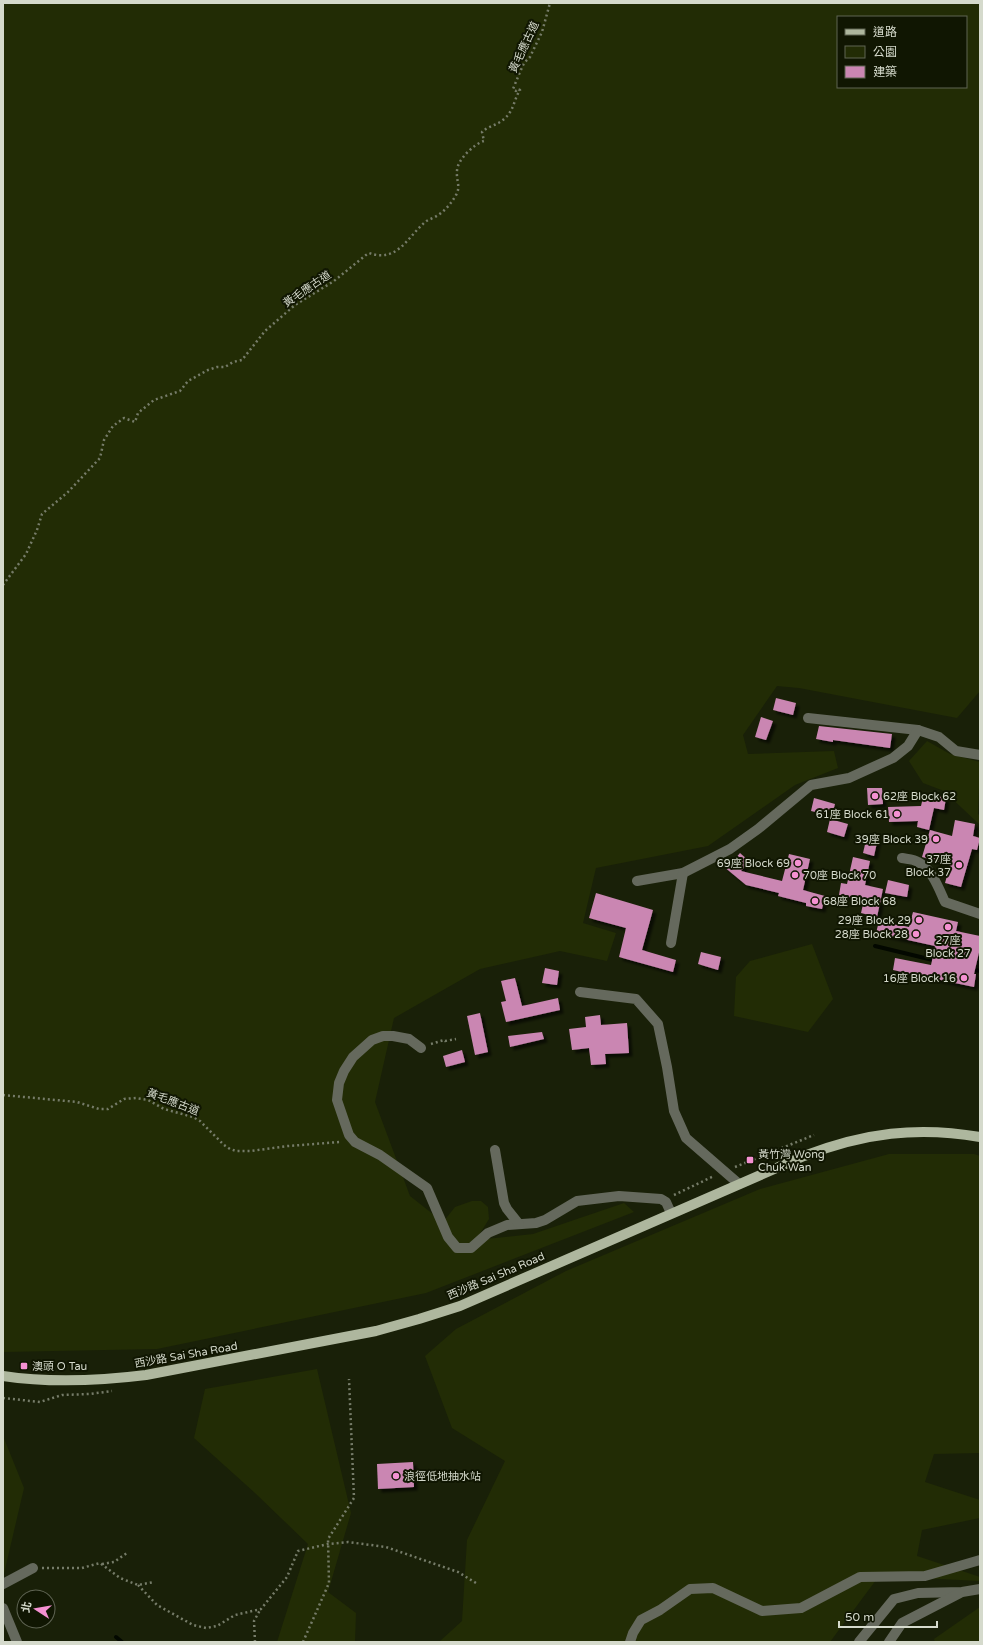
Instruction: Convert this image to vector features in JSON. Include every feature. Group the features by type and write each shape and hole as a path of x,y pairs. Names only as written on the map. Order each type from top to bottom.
{"main road":[{"name":"西沙路 Sai Sha Road","path":"3,1376 59,1381 116,1379 146,1375 376,1331 460,1306 671,1213 822,1149 872,1136 908,1131 962,1134 980,1137"}],"street":[{"path":"808,718 918,730 939,738 956,751 980,756"},
{"path":"637,881 683,872 730,849 758,829 811,785 849,778 894,758 908,746 918,730"},
{"path":"902,858 918,861 925,867 935,880 945,902 980,914"},
{"path":"671,943 683,872"},
{"path":"580,992 636,999 658,1024 668,1067 674,1111 686,1138 740,1184"},
{"path":"421,1048 409,1039 393,1036 383,1036 368,1043 350,1061 344,1071 339,1083 337,1100 349,1135 353,1140 380,1155 428,1188"},
{"path":"495,1150 504,1203 519,1224"},
{"path":"422,1175 448,1237 458,1248 471,1248 483,1236 509,1224 536,1223 545,1220 557,1214 572,1203 582,1200 620,1196 664,1200 671,1213"},
{"path":"630,1642 633,1633 641,1620 660,1610 690,1589 713,1588 762,1611 801,1608 860,1577 925,1576 980,1560"},
{"path":"3,1584 33,1568"},
{"path":"859,1642 894,1599 918,1593 962,1592 980,1589"},
{"path":"889,1642 902,1623 962,1592"},
{"path":"3,1608 17,1642"}],"path":[{"name":"黃毛應古道","path":"3,585 26,554 37,530 42,514 68,492 100,458 104,440 117,422 124,418 135,422 138,413 150,403 180,390 194,377 208,370 217,367 225,367 233,362 242,360 265,331 295,305 334,281 369,253 374,255 390,254 402,247 424,223 439,214 448,206 458,191 458,165 470,149 478,143 484,141 482,132 500,122 510,113 514,106 516,94 520,90 517,88 516,91 513,89 524,63 530,58 542,32 550,3"},
{"path":"434,1043 456,1039"},
{"name":"黃毛應古道","path":"3,1095 78,1102 99,1109 108,1109 124,1099 136,1098 148,1100 164,1109 193,1117 200,1121 224,1145 236,1151 251,1151 353,1140"},
{"path":"664,1200 725,1171 814,1135"},
{"path":"303,1642 329,1583 328,1539 354,1498 349,1379"},
{"path":"255,1642 254,1621 261,1609 287,1577 298,1550 348,1542 386,1547 458,1572 476,1583"},
{"path":"33,1568 82,1568 100,1563 114,1562 127,1553"},
{"path":"101,1564 120,1578 138,1585 157,1605 194,1625 206,1628 217,1626 235,1615 261,1609"},
{"path":"138,1585 154,1582"}],"green space":[{"path":"3,3 980,3 980,691 957,718 799,688 777,686 743,735 748,754 834,751 838,768 795,785 708,846 596,868 583,923 616,933 607,961 560,951 480,969 394,1018 375,1102 410,1196 443,1222 455,1207 472,1201 481,1201 488,1207 489,1219 476,1240 533,1234 624,1203 634,1212 426,1293 157,1349 3,1352"},
{"path":"927,741 950,754 980,762 978,814 980,816 980,825 944,791 923,783 909,761"},
{"path":"812,944 833,999 808,1032 734,1016 736,977 750,961"},
{"path":"889,1154 974,1154 980,1156 980,1453 934,1454 925,1482 980,1500 980,1518 922,1530 917,1556 980,1577 980,1581 879,1576 830,1642 439,1642 462,1621 467,1540 505,1461 452,1428 425,1356 456,1329 566,1271 760,1189"},
{"path":"317,1369 351,1513 328,1592 356,1613 355,1642 277,1642 308,1544 255,1493 194,1438 205,1389"},
{"path":"3,1436 24,1488 3,1578"},
{"path":"980,1607 980,1642 935,1642 934,1639"}],"building":[{"path":"776,698 796,703 793,715 773,710"},
{"path":"761,717 773,721 766,740 755,737"},
{"path":"819,726 892,734 890,748 816,739"},
{"name":"62座 Block 62","path":"867,788 882,788 883,804 868,805"},
{"path":"924,793 946,798 944,810 934,808 929,830 917,827 918,821 889,822 888,807 921,806"},
{"path":"814,798 835,804 832,816 811,811"},
{"path":"830,819 848,824 844,837 827,832"},
{"path":"955,820 975,824 973,836 980,838 977,850 972,849 961,887 945,883 950,865 922,857 930,830 952,836"},
{"path":"867,836 878,838 874,856 863,853"},
{"path":"740,853 749,861 741,871 782,881 789,854 810,859 803,890 825,896 822,909 806,906 806,903 778,896 779,893 746,885 723,866 728,867"},
{"path":"853,857 870,861 865,885 883,889 877,917 861,913 864,900 839,895 841,883 847,884"},
{"path":"888,880 909,885 907,897 885,893"},
{"path":"596,893 653,910 642,950 676,960 673,972 619,957 626,928 589,918"},
{"path":"913,912 958,922 956,931 980,936 980,948 974,974 976,974 974,987 893,970 895,958 931,965 935,946 876,933 879,921 909,927"},
{"path":"701,952 721,957 718,970 698,964"},
{"path":"545,968 559,971 557,985 542,983"},
{"path":"515,978 522,1006 558,998 560,1010 506,1022 501,1002 506,1001 501,981"},
{"path":"480,1013 488,1052 475,1055 467,1016"},
{"path":"600,1015 601,1025 627,1023 629,1053 605,1054 606,1064 591,1065 589,1048 572,1050 569,1029 586,1027 585,1017"},
{"path":"542,1032 544,1039 510,1047 508,1036"},
{"path":"462,1050 465,1062 446,1067 443,1056"},
{"name":"浪徑低地抽水站","path":"413,1462 414,1487 378,1489 377,1464"}],"waterway":[{"path":"875,946 937,961"},
{"path":"971,969 980,971"},
{"path":"116,1637 122,1642"}],"place":[{"name":"62座 Block 62","path":"875,796"},
{"name":"61座 Block 61","path":"897,814"},
{"name":"39座 Block 39","path":"936,839"},
{"name":"69座 Block 69","path":"798,863"},
{"name":"37座 Block 37","path":"959,865"},
{"name":"70座 Block 70","path":"795,875"},
{"name":"68座 Block 68","path":"815,901"},
{"name":"29座 Block 29","path":"919,920"},
{"name":"27座 Block 27","path":"948,927"},
{"name":"28座 Block 28","path":"916,934"},
{"name":"16座 Block 16","path":"964,978"},
{"name":"黃竹灣 Wong Chuk Wan","path":"750,1160"},
{"name":"澳頭 O Tau","path":"24,1366"},
{"name":"浪徑低地抽水站","path":"396,1476"}]}
